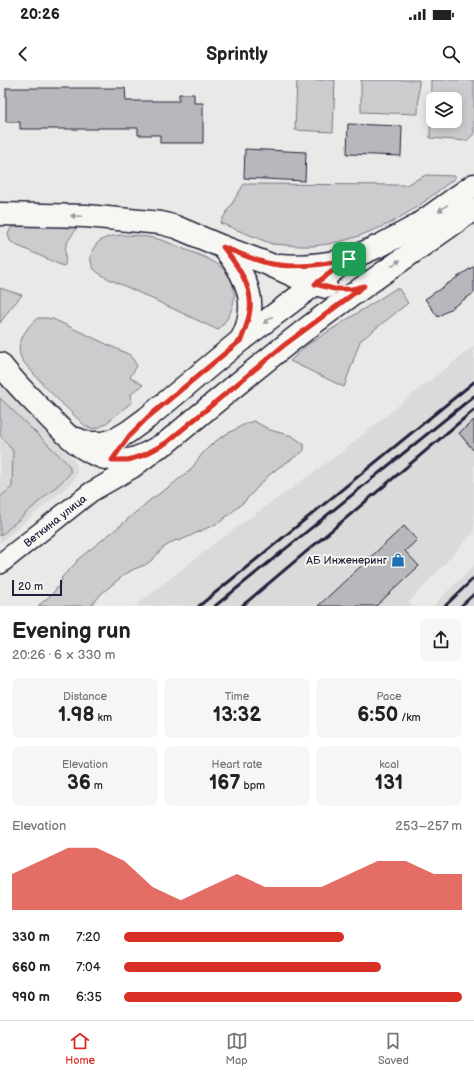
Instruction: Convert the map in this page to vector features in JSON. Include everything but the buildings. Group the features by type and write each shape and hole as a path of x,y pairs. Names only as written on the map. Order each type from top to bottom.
{"main road":[{"path":"266,263 308,266 349,259 381,245 415,227 474,185"},
{"path":"4,369 68,436 83,448 99,456 112,460 128,460 144,455 166,443 283,346 474,208"},
{"path":"0,214 86,216 161,223 176,227 315,284 334,289 352,289 364,286"},
{"path":"223,247 235,262 245,279 249,295 251,309 241,340"},
{"path":"68,436 86,443 104,443 116,439 147,418 241,340 349,259"},
{"path":"266,263 281,275 291,288 295,300 293,326 289,338 283,346"}],"street":[{"path":"91,492 130,435 147,418"},
{"path":"91,492 134,468 166,443"},
{"name":"Веткина улица","path":"0,564 91,492"}],"shaded area":[{"path":"297,80 335,80 333,132 295,130"},
{"path":"361,80 419,80 418,114 361,112"},
{"path":"431,80 474,80 474,134 466,141 430,138 430,128 462,128 462,92 431,92"},
{"path":"426,175 455,176 455,178 420,205 391,223 343,241 313,246 272,244 220,223 244,184 406,185"},
{"path":"19,226 77,226 66,246 65,265 63,266 10,241 8,234 11,228"},
{"path":"121,235 144,236 162,240 204,257 224,270 232,283 234,300 228,317 218,330 110,280 97,272 91,262 92,251 95,245 105,238"},
{"path":"0,288 22,295 0,323"},
{"path":"395,289 399,289 408,303 360,341 344,387 290,361 307,345"},
{"path":"38,318 53,319 130,355 137,366 130,377 143,385 131,394 132,402 101,427 93,429 83,424 45,386 21,358 19,350 21,339 30,325"},
{"path":"474,346 474,532 409,602 413,606 135,606 219,540 339,454"},
{"path":"0,386 73,459 77,465 77,472 71,483 0,543"},
{"path":"0,398 67,463 70,467 70,471 66,478 0,536 0,497 12,487 13,451 0,435"},
{"path":"254,421 270,430 292,436 304,444 304,450 269,475 245,501 220,522 179,541 176,540 163,548 145,565 124,575 102,593 91,606 38,606 53,593 60,584 62,577 76,563 77,560 150,500 191,469 213,443 247,423"},
{"path":"474,565 474,606 433,606"}],"railway":[{"path":"199,606 474,382"},
{"path":"215,606 474,396"},
{"path":"242,606 474,410"},
{"path":"445,606 474,578"},
{"path":"461,606 474,594"}],"place":[{"name":"АБ Инженеринг","path":"398,560"}],"route":[{"path":"223,247 266,263 285,265 315,265 349,259 315,284 334,289 352,289 364,286 283,346 166,443 144,455 128,460 112,460 130,435 147,418 241,340 251,309 249,295 245,279 235,262 223,247"}]}
